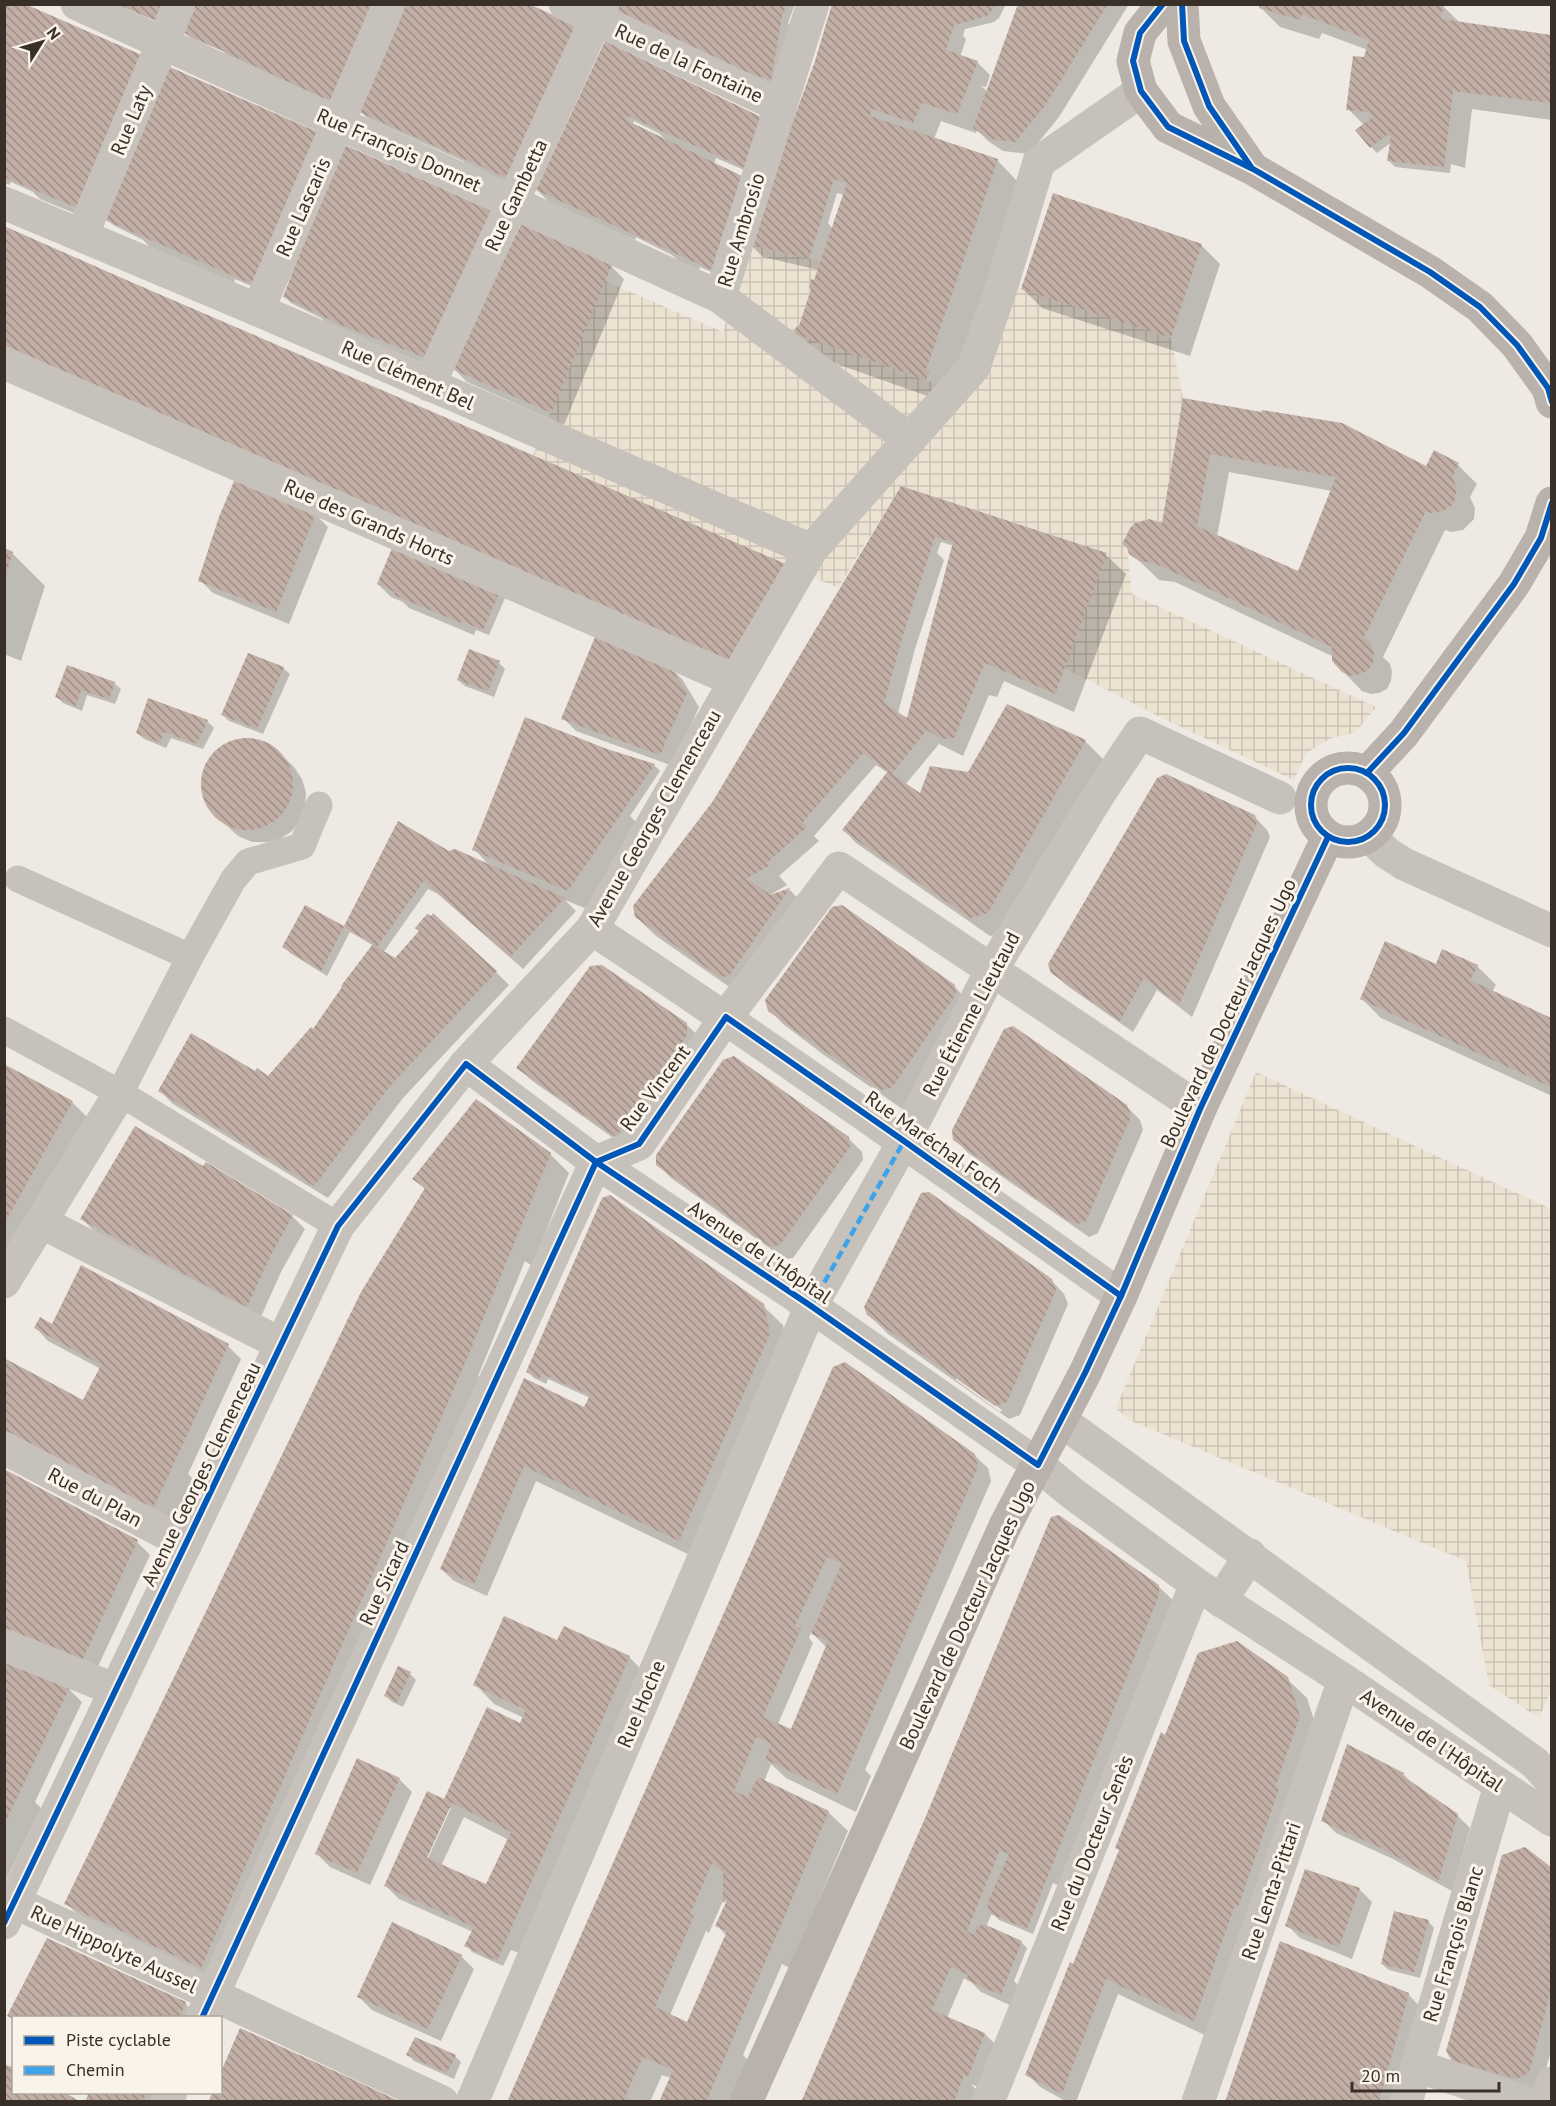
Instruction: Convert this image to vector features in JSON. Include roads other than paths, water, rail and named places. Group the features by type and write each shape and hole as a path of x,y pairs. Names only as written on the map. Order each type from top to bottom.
{"main road":[{"path":"1163,4 1140,33 1133,61 1141,91 1168,127 1252,169 1430,272 1480,307 1517,345 1548,388 1551,402"},
{"path":"1182,4 1184,41 1209,106 1252,169"},
{"path":"1367,773 1404,733 1514,584 1541,538 1551,503"},
{"path":"1339,769 1359,769 1377,781 1383,792 1384,816 1378,828 1369,836 1349,842 1328,837 1319,829 1311,808 1311,797 1323,777 1339,769"},
{"name":"Boulevard de Docteur Jacques Ugo","path":"746,2102 1005,1526 1038,1465 1121,1296 1200,1109 1328,837"}],"street":[{"name":"Rue François Donnet","path":"77,4 514,201 720,297"},
{"name":"Rue Laty","path":"82,235 179,4"},
{"name":"Rue Lascaris","path":"258,310 389,4"},
{"name":"Rue de la Fontaine","path":"566,4 600,12 780,106"},
{"name":"Rue Ambrosio","path":"813,4 720,297 910,440"},
{"name":"Rue Gambetta","path":"429,385 600,12"},
{"name":"Avenue Georges Clemenceau","path":"9,1912 338,1226 466,1064 592,929 811,550 974,367 1003,282 1039,162 1141,91"},
{"name":"Rue Clément Bel","path":"4,203 258,310 811,550"},
{"name":"Rue des Grands Horts","path":"4,363 734,680"},
{"name":"Rue Étienne Lieutaud","path":"811,1306 904,1141 992,969 1140,733 1280,798"},
{"path":"1369,836 1387,853 1404,864 1551,931"},
{"name":"Rue Vincent","path":"597,1162 639,1144 726,1017 839,868 1200,1109"},
{"name":"Rue Maréchal Foch","path":"592,929 726,1017 1121,1296"},
{"name":"Avenue de l'Hôpital","path":"466,1064 597,1162 811,1306 1038,1465 1072,1493 1208,1592 1500,1786 1548,1811"},
{"path":"4,1282 120,1093"},
{"name":"Rue Sicard","path":"207,2006 597,1162"},
{"path":"41,1222 281,1344"},
{"name":"Rue Hoche","path":"472,2102 811,1306"},
{"name":"Avenue de l'Hôpital","path":"1060,1420 1535,1763 1551,1782"},
{"name":"Rue du Plan","path":"4,1448 186,1544"},
{"path":"1208,1592 1250,1555"},
{"name":"Rue du Docteur Senès","path":"988,2102 1208,1592"},
{"path":"1333,1673 1347,1628"},
{"path":"4,1645 116,1690"},
{"name":"Rue Lenta-Pittari","path":"1198,2102 1333,1673"},
{"name":"Rue François Blanc","path":"1406,2102 1500,1786"},
{"name":"Rue Hippolyte Aussel","path":"9,1912 207,2006 442,2102"},
{"path":"1417,2066 1524,2102"},
{"path":"1546,2102 1551,2083"}],"lane":[{"path":"120,1093 190,957 233,880 248,862 302,846 319,805"},
{"path":"18,879 190,957"},
{"path":"4,1030 120,1093 338,1226"}]}
